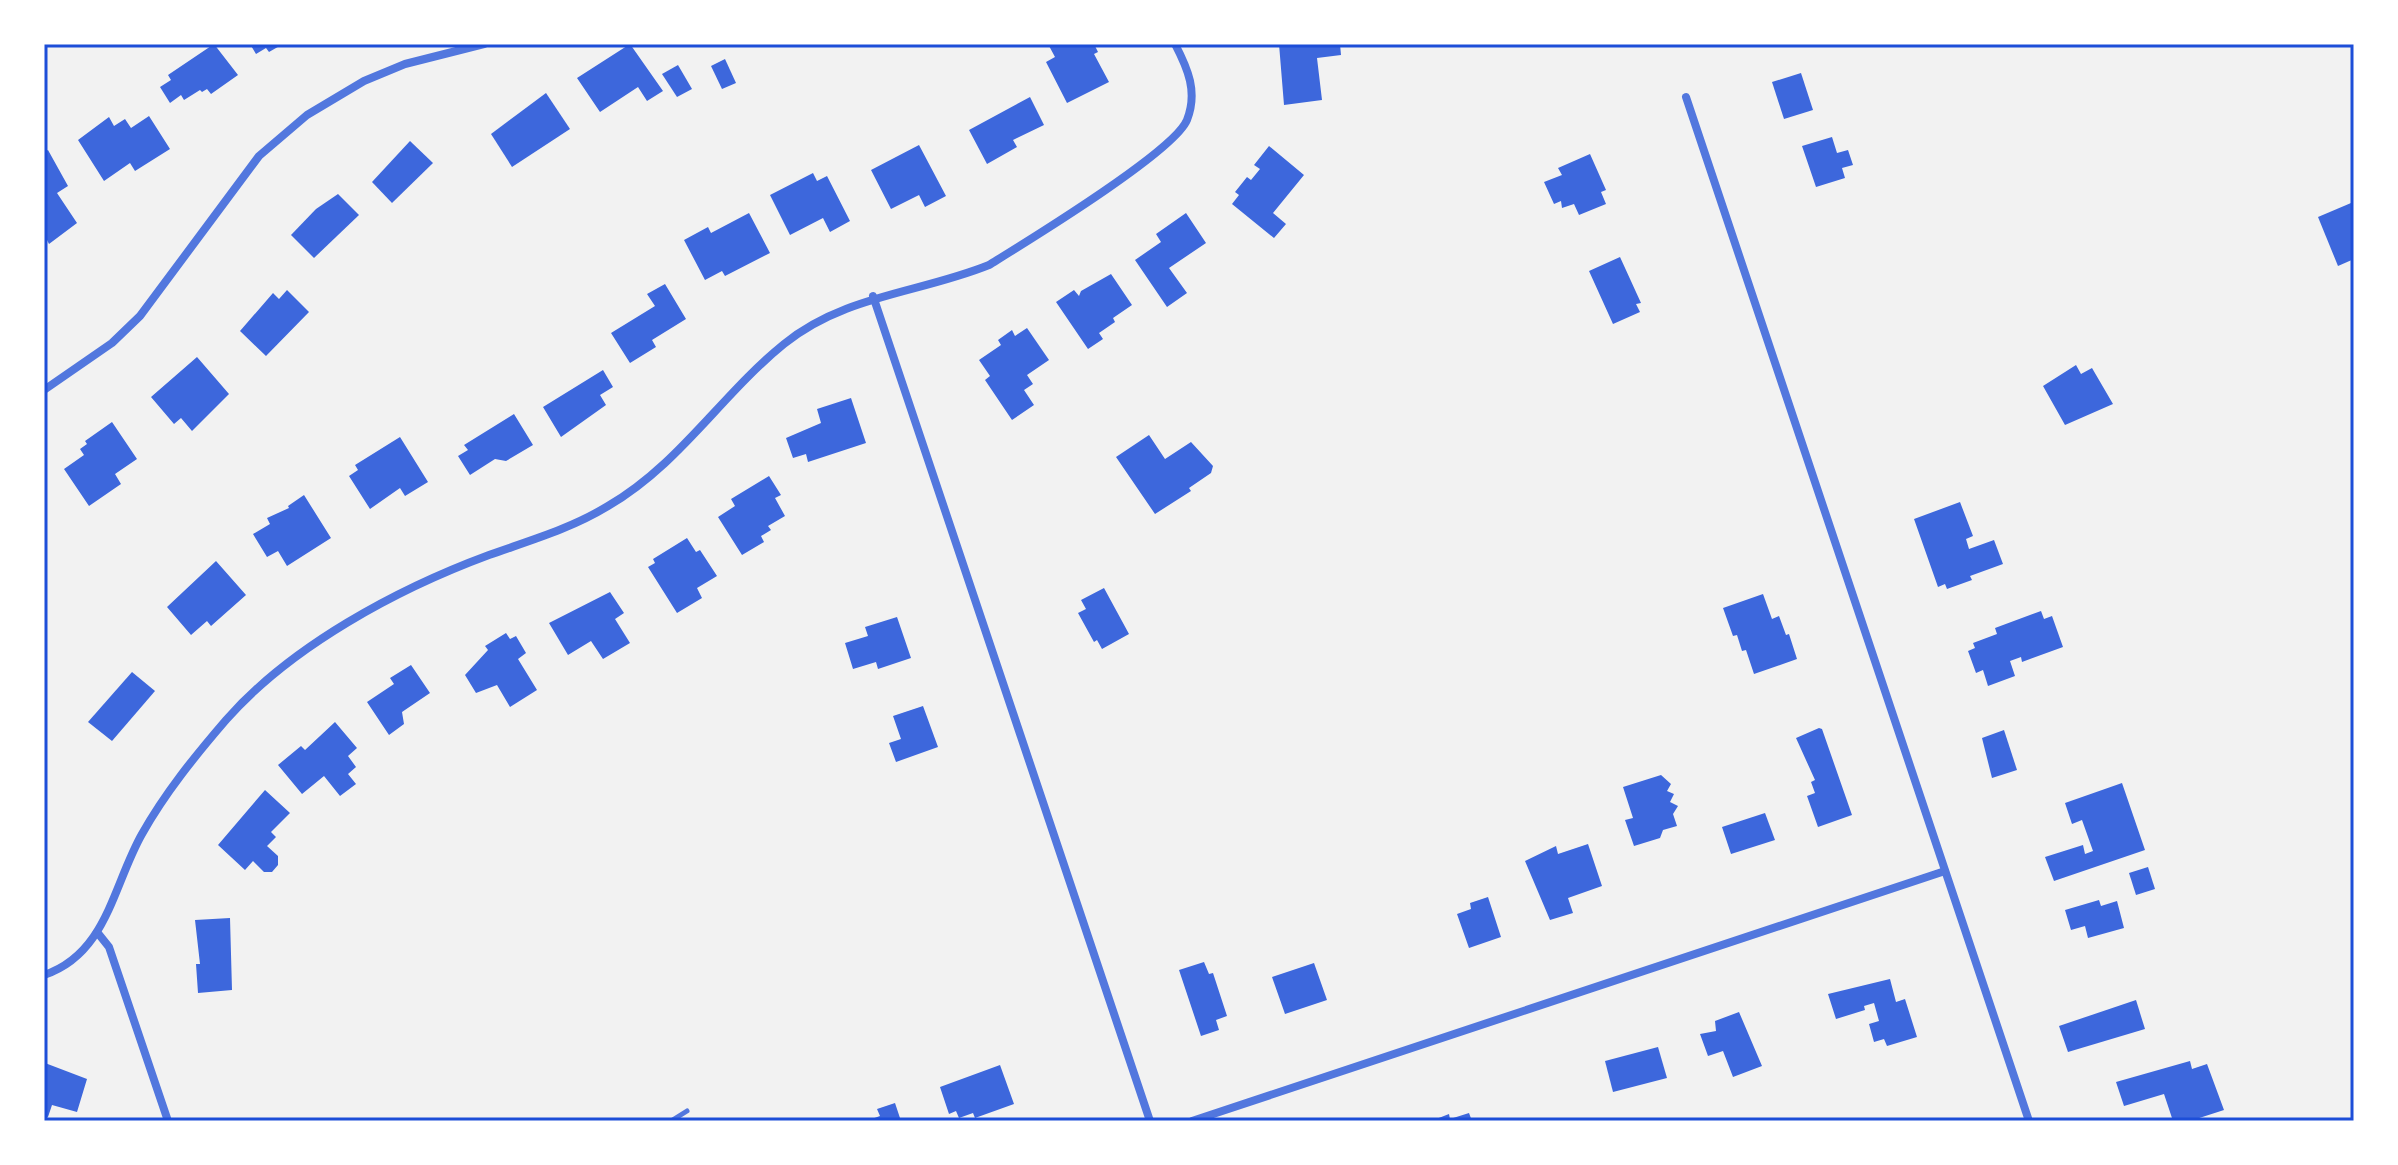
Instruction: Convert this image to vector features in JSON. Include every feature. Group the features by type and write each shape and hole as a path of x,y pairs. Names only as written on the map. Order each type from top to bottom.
{"street":[{"path":"44,390 112,343 140,316 259,156 307,115 364,81 405,64 484,44"},
{"path":"44,975 72,962 97,932 141,835 178,778 227,719 278,670 408,589 561,531 612,504 689,443 737,387 785,343 873,296 964,275 989,265 1168,145 1182,131 1193,96 1192,82 1175,44"},
{"path":"1686,97 2029,1121"},
{"path":"873,296 1150,1121"},
{"path":"1192,1121 1945,871"},
{"path":"97,932 109,947 168,1121"}],"lane":[{"path":"671,1121 687,1111"}],"building":[{"path":"214,44 238,75 211,94 207,89 200,90 184,100 181,95 170,103 160,87 171,80 168,75"},
{"path":"250,44 283,44 269,52 266,48 256,54"},
{"path":"630,44 663,91 647,101 638,87 600,112 577,78"},
{"path":"1048,44 1094,44 1098,52 1094,54 1109,82 1067,103 1046,62 1055,57"},
{"path":"1279,44 1340,44 1341,55 1317,58 1322,100 1284,105"},
{"path":"725,59 736,83 722,89 711,66"},
{"path":"678,65 692,89 677,97 662,74"},
{"path":"1801,73 1813,110 1784,119 1772,82"},
{"path":"546,93 570,129 512,167 491,134"},
{"path":"1030,97 1044,125 1013,140 1017,147 987,164 969,130"},
{"path":"149,116 170,149 135,171 130,163 104,181 78,140 109,117 114,126 125,119 131,128"},
{"path":"1832,137 1837,153 1848,150 1853,165 1842,168 1845,178 1816,187 1802,146"},
{"path":"410,141 433,163 392,203 372,182"},
{"path":"919,145 946,196 925,207 919,195 891,209 871,170"},
{"path":"1269,146 1304,175 1273,213 1286,224 1274,238 1232,204 1239,195 1235,192 1247,177 1251,180 1260,169 1254,165"},
{"path":"48,150 68,186 57,193 77,223 49,244 47,240 44,242 44,152"},
{"path":"1590,154 1606,190 1601,192 1606,204 1579,215 1574,204 1562,208 1561,201 1554,204 1544,182 1562,175 1558,168"},
{"path":"813,173 817,181 827,176 850,221 830,232 823,218 790,235 770,195"},
{"path":"338,194 359,215 314,258 291,235 316,209"},
{"path":"2351,203 2354,259 2338,266 2318,217"},
{"path":"749,213 770,253 725,276 722,271 705,280 684,240 708,227 711,233"},
{"path":"1186,213 1206,243 1169,268 1187,293 1167,307 1135,260 1161,242 1156,234"},
{"path":"1620,257 1641,303 1636,304 1640,312 1613,324 1589,271"},
{"path":"1111,274 1132,305 1113,318 1115,322 1099,333 1103,339 1088,349 1056,302 1074,290 1079,296 1081,291"},
{"path":"665,284 686,319 652,340 656,347 630,363 611,333 655,306 647,294"},
{"path":"287,290 309,312 266,356 240,331 273,293 279,299"},
{"path":"1027,328 1049,360 1027,375 1033,384 1024,390 1034,405 1012,420 985,380 990,376 979,360 1001,345 998,340 1012,330 1015,336"},
{"path":"197,357 229,394 192,431 181,418 174,424 151,397"},
{"path":"2076,365 2081,374 2092,368 2113,404 2065,425 2043,386"},
{"path":"603,370 613,387 600,395 606,405 561,437 543,407"},
{"path":"851,398 866,443 808,462 806,454 793,458 786,438 821,423 817,409"},
{"path":"514,414 533,445 506,461 495,459 470,475 458,456 468,450 464,445"},
{"path":"112,422 137,459 115,474 121,484 89,506 64,469 84,455 80,449 87,444 85,441"},
{"path":"1149,435 1165,459 1191,442 1213,466 1211,473 1189,488 1191,491 1155,514 1116,457"},
{"path":"400,437 428,482 405,496 400,488 370,509 349,476 358,470 355,465"},
{"path":"769,476 781,495 775,498 785,516 768,526 771,530 761,536 764,542 742,555 718,517 735,506 731,499"},
{"path":"304,495 331,538 287,566 278,551 267,557 253,534 270,524 267,518 289,508"},
{"path":"1960,502 1973,536 1966,539 1969,549 1994,540 2003,564 1970,576 1972,580 1947,589 1945,584 1938,587 1914,519"},
{"path":"687,538 696,552 700,550 717,576 697,588 702,598 677,613 648,567 655,563 653,559"},
{"path":"216,561 246,595 211,626 207,621 191,635 167,607"},
{"path":"1104,588 1129,634 1102,649 1097,640 1094,642 1078,613 1086,609 1081,600"},
{"path":"610,592 624,613 615,619 630,643 603,659 591,641 568,655 549,623"},
{"path":"1763,594 1772,619 1779,616 1786,635 1789,634 1797,659 1754,674 1746,650 1742,651 1737,635 1733,636 1723,608"},
{"path":"2041,611 2044,619 2052,616 2063,647 2022,662 2021,657 2010,661 2015,676 1988,686 1983,670 1976,673 1968,651 1975,648 1973,643 1997,634 1995,628"},
{"path":"897,617 911,658 878,669 876,662 853,669 845,643 868,636 865,627"},
{"path":"506,633 510,639 516,636 526,653 518,659 537,690 510,707 497,685 476,693 465,675 488,650 485,646"},
{"path":"411,665 430,693 402,712 404,724 389,735 367,702 394,684 390,678"},
{"path":"132,672 155,691 112,741 88,722"},
{"path":"923,706 938,747 896,762 889,743 901,739 893,716"},
{"path":"335,722 357,748 348,756 356,767 348,774 356,784 340,796 324,776 302,794 278,765 301,746 305,750"},
{"path":"1822,729 1852,815 1818,827 1807,796 1815,793 1811,782 1815,780 1796,738"},
{"path":"2004,730 2017,770 1992,778 1982,738"},
{"path":"1661,775 1671,784 1667,791 1674,794 1670,802 1678,806 1673,814 1677,826 1663,830 1660,838 1634,846 1625,820 1633,818 1623,787"},
{"path":"2122,783 2145,850 2054,881 2045,857 2083,845 2085,854 2093,851 2082,820 2072,824 2065,803"},
{"path":"265,790 290,813 271,832 276,837 267,846 278,856 278,865 272,872 264,872 253,861 245,870 218,845"},
{"path":"1765,813 1775,840 1731,854 1722,827"},
{"path":"1588,844 1602,886 1568,898 1573,913 1550,920 1525,861 1556,846 1558,854"},
{"path":"2148,867 2155,889 2136,895 2129,873"},
{"path":"1488,897 1501,937 1469,948 1457,914 1471,909 1470,903"},
{"path":"2099,900 2101,906 2117,901 2124,928 2088,938 2085,926 2071,930 2065,910"},
{"path":"230,918 232,990 198,993 196,964 200,964 195,920"},
{"path":"1204,962 1209,974 1213,973 1227,1016 1216,1020 1219,1030 1201,1036 1179,970"},
{"path":"1314,963 1327,1000 1285,1014 1272,977"},
{"path":"1890,979 1896,1002 1905,999 1917,1037 1887,1046 1884,1039 1874,1042 1869,1024 1879,1021 1874,1003 1864,1006 1865,1010 1836,1019 1828,994"},
{"path":"2136,1000 2145,1029 2068,1052 2059,1026"},
{"path":"1739,1012 1762,1066 1733,1077 1723,1051 1708,1056 1700,1034 1716,1031 1715,1021"},
{"path":"1658,1047 1667,1078 1613,1092 1605,1061"},
{"path":"2190,1061 2192,1069 2207,1064 2224,1110 2190,1121 2173,1121 2164,1094 2124,1106 2116,1082"},
{"path":"45,1063 87,1079 77,1112 52,1105 48,1117 44,1116"},
{"path":"1000,1065 1014,1104 975,1118 973,1113 959,1118 956,1111 949,1114 940,1087"},
{"path":"895,1103 901,1121 866,1121 880,1116 877,1109"},
{"path":"1469,1113 1472,1121 1431,1121 1449,1114 1450,1119"}]}
